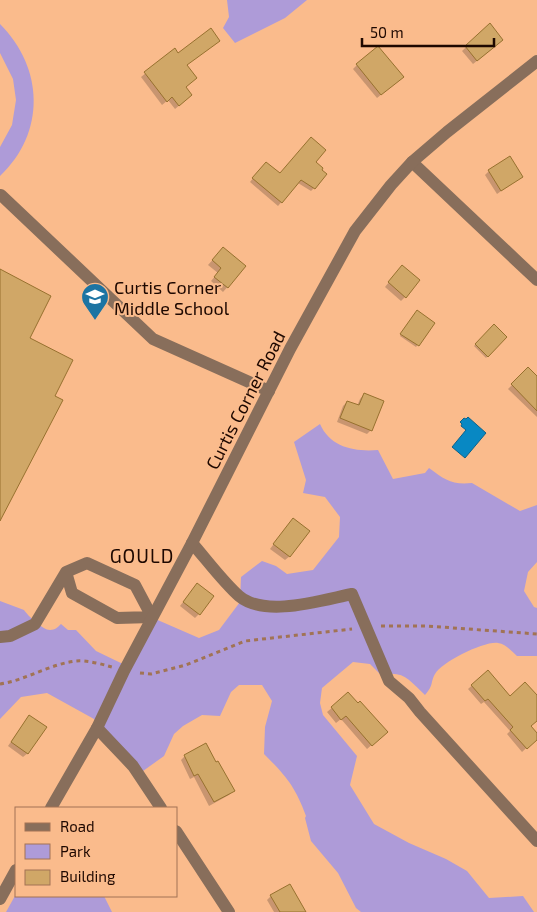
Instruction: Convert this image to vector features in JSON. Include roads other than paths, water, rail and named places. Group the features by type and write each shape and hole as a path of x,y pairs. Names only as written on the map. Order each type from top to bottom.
{"street":[{"name":"Curtis Corner Road","path":"52,807 97,728 124,671 192,544 269,391 355,231 391,185 412,162 446,132 537,61"},
{"path":"412,162 537,280"},
{"path":"1,195 153,339 269,391"},
{"path":"192,544 238,596 248,602 268,606 288,606 352,594 389,681 409,698 537,841"},
{"path":"0,637 10,636 35,624 66,572 87,563 135,585 152,617 116,618 72,594 66,572"},
{"path":"97,728 133,766 160,807"},
{"path":"178,834 229,912"},
{"path":"0,899 15,872"}],"water":[{"path":"468,417 486,433 465,458 452,447 466,430 461,426 460,422"}],"place":[{"name":"Curtis Corner Middle School","path":"95,321"}],"district":[{"name":"GOULD","path":"142,555"}]}
